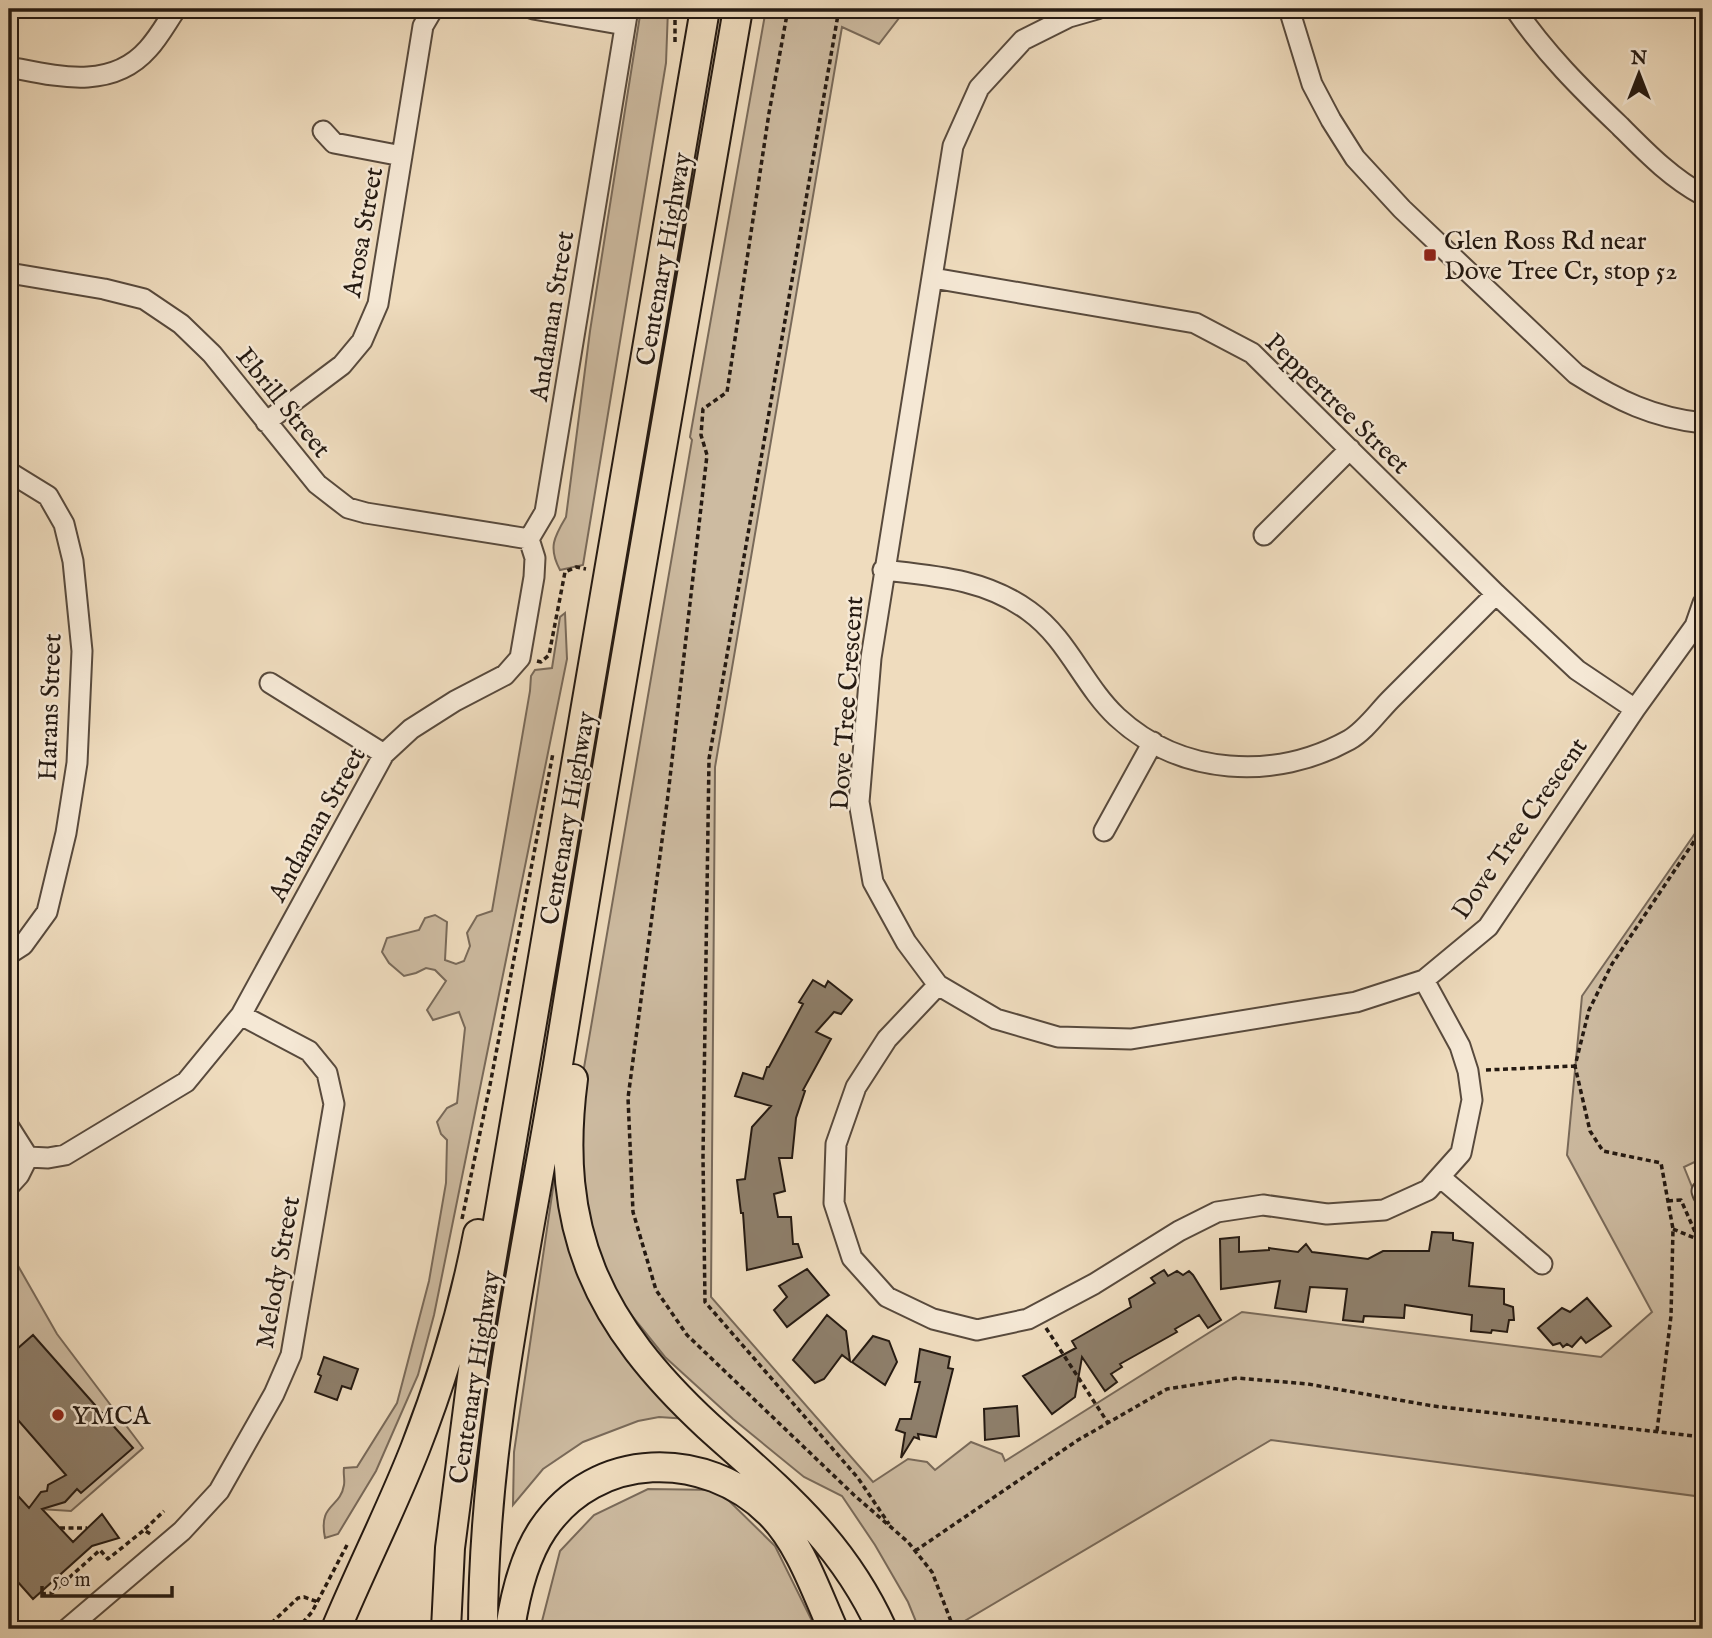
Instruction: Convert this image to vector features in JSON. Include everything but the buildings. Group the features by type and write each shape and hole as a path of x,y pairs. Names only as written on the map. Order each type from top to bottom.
{"highway":[{"name":"Centenary Highway","path":"446,1629 450,1548 474,1362 705,9"},
{"name":"Centenary Highway","path":"483,1629 489,1499 498,1413 550,1115 584,891 737,9"},
{"path":"584,891 596,918 572,1083 568,1168 576,1221 592,1274 614,1318 645,1362 691,1410 822,1533 850,1569 882,1629"},
{"path":"336,1629 415,1450 431,1406 457,1324 472,1264 502,1106 520,1089"},
{"path":"510,1629 532,1549 556,1513 581,1492 609,1477 646,1467 668,1466 708,1474 725,1481 770,1513 791,1543 833,1629"}],"street":[{"path":"9,67 67,78 90,78 113,73 133,63 148,50 176,9"},
{"name":"Arosa Street","path":"267,422 342,365 362,341 378,304 424,26 433,9"},
{"path":"533,9 626,17"},
{"name":"Dove Tree Crescent","path":"1097,9 1069,17 1023,40 979,88 953,146 883,570 871,658 859,802 873,882 906,942 938,985 996,1019 1058,1037 1131,1039 1356,1002 1424,981 1488,927 1634,709 1695,626 1703,603"},
{"path":"1289,9 1312,84 1331,120 1355,158 1402,209 1576,374 1641,410 1687,422 1703,423"},
{"path":"1515,9 1547,53 1591,98 1682,184 1703,195"},
{"name":"Andaman Street","path":"529,539 545,512 626,17"},
{"path":"323,131 334,143 402,156"},
{"name":"Ebrill Street","path":"9,273 104,289 144,299 181,324 212,354 317,484 348,508 529,539"},
{"name":"Peppertree Street","path":"933,278 1195,323 1252,353 1496,594 1577,670 1634,709"},
{"path":"1264,536 1350,449"},
{"name":"Harans Street","path":"9,472 48,496 64,524 73,561 82,651 78,763 66,832 47,912 23,945 9,954"},
{"path":"520,658 535,566 529,539"},
{"path":"883,570 956,578 998,592 1030,611 1062,642 1089,683 1118,717 1153,742 1193,761 1244,768 1299,761 1351,739 1496,594"},
{"name":"Andaman Street","path":"28,1157 65,1155 187,1082 241,1015 384,754 411,729 455,701 505,675 520,658"},
{"path":"270,683 384,754"},
{"path":"1104,831 1153,742"},
{"path":"938,985 887,1039 856,1087 836,1144 834,1203 852,1258 887,1297 933,1319 977,1330 1028,1319 1217,1212 1263,1205 1327,1214 1384,1210 1428,1190 1461,1153 1472,1100 1468,1071 1460,1046 1424,981"},
{"name":"Melody Street","path":"67,1629 182,1531 219,1491 274,1394 291,1355 334,1104 327,1073 309,1051 241,1015"},
{"path":"9,1127 28,1157 19,1175 9,1186"},
{"path":"1440,1177 1542,1264"}],"path":[{"path":"675,9 675,53"},
{"path":"788,9 768,113 727,392 703,409 701,435 707,455 668,795 628,1098 633,1212 656,1290 687,1335 915,1551 932,1572 954,1629"},
{"path":"839,9 709,759 703,1157 705,1302 858,1478 892,1528"},
{"path":"520,658 541,662 549,656 565,572 576,567 588,569"},
{"path":"460,1229 555,746"},
{"path":"1657,1431 1671,1316 1674,1229 1661,1163 1604,1151 1590,1131 1575,1066 1589,1010 1612,964 1703,828"},
{"path":"1468,1071 1575,1066"},
{"path":"1668,1201 1681,1200 1703,1250"},
{"path":"1674,1229 1699,1240"},
{"path":"1037,1314 1108,1423"},
{"path":"915,1551 1078,1440 1167,1389 1237,1378 1308,1384 1433,1406 1703,1437"},
{"path":"40,1594 52,1593 100,1550 108,1559 164,1511"},
{"path":"60,1528 87,1528"},
{"path":"144,1530 154,1536"},
{"path":"296,1629 318,1602 349,1540"},
{"path":"265,1629 298,1598 304,1597 318,1602"}],"shaded area":[{"path":"641,9 668,9 666,63 583,565 560,570 553,549 558,531 566,517 590,331"},
{"path":"766,9 906,9 879,44 842,27 715,767 711,1297 873,1482 908,1459 927,1462 935,1470 971,1442 1002,1454 1005,1461 1242,1312 1601,1357 1652,1312 1567,1155 1582,996 1703,822 1703,1158 1684,1167 1703,1214 1703,1497 1271,1440 951,1629 919,1629 908,1602 875,1545 842,1496 804,1477 733,1419 665,1357 608,1286 583,1215 581,1085 692,440 690,437"},
{"path":"565,613 567,659 434,1315 418,1375 376,1471 338,1534 325,1538 324,1518 342,1493 344,1468 357,1467 397,1403 429,1281 446,1183 447,1140 441,1134 437,1122 447,1108 457,1103 465,1028 459,1012 433,1020 427,1010 446,981 435,970 426,968 404,976 389,963 382,952 387,938 419,930 425,918 435,915 447,922 445,960 456,964 464,961 470,946 467,933 477,916 492,911 531,676 535,670 552,668 560,617"},
{"path":"557,1161 572,1252 611,1338 642,1374 689,1419 659,1417 638,1421 583,1442 543,1469 513,1505 514,1452"},
{"path":"9,1250 57,1334 143,1448 71,1511 24,1508 9,1521"},
{"path":"648,1489 718,1490 775,1546 816,1629 540,1629 560,1551 594,1515"}],"place":[{"name":"Glen Ross Rd near Dove Tree Cr, stop 52","path":"1430,255"},
{"name":"YMCA","path":"58,1415"}]}
